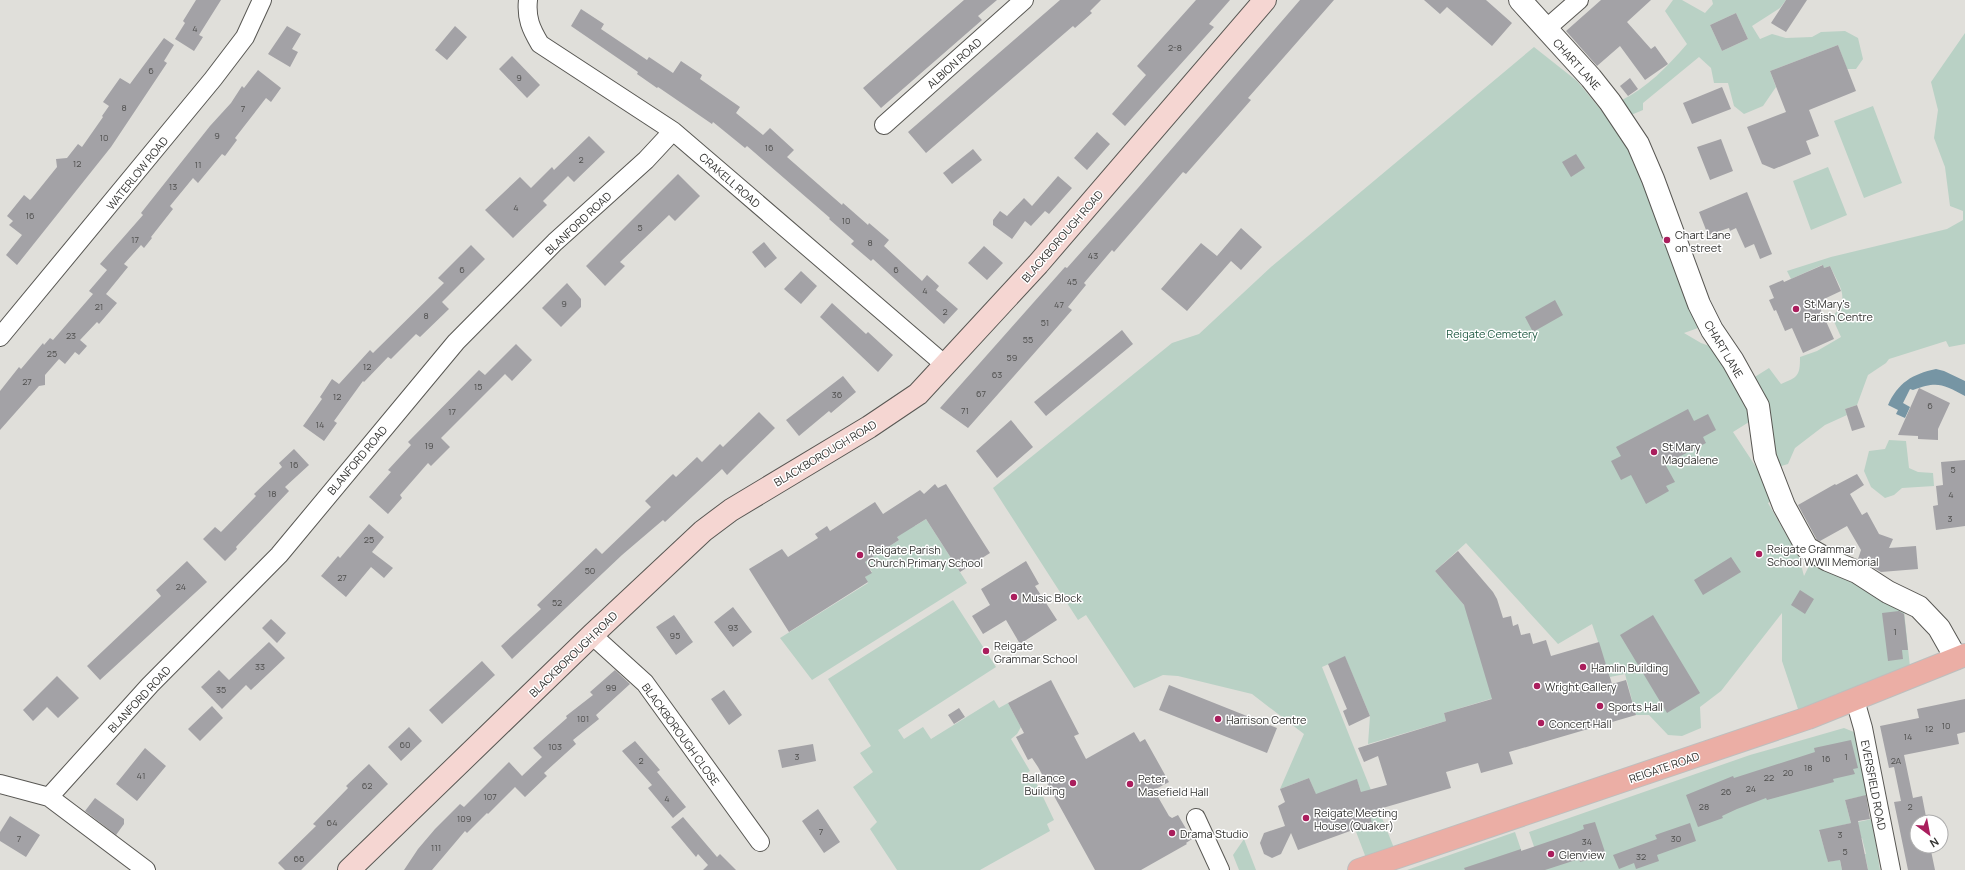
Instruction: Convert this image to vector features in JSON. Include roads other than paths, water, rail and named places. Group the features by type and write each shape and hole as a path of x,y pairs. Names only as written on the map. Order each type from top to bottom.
{"main road":[{"name":"BLACKBOROUGH ROAD","path":"349,870 592,635 704,531 731,510 888,415 918,394 944,364 1038,264 1265,0"},
{"name":"REIGATE ROAD","path":"1359,870 1808,718 1961,656"}],"street":[{"name":"WATERLOW ROAD","path":"0,338 213,79 245,37 262,0"},
{"name":"CRAKELL ROAD","path":"528,0 527,13 531,29 540,44 673,131 944,364"},
{"name":"ALBION ROAD","path":"884,126 1024,0"},
{"name":"CHART LANE","path":"1520,0 1591,78 1610,102 1638,144 1653,179 1699,304 1712,330 1733,361 1758,406 1765,457 1784,506 1807,548 1815,554 1857,572 1919,607 1939,628 1961,656"},
{"path":"1547,28 1579,0"},
{"name":"BLANFORD ROAD","path":"50,797 150,685 279,555 456,342 555,242 646,160 673,131"},
{"name":"BLACKBOROUGH CLOSE","path":"592,635 645,683 760,842"},
{"name":"EVERSFIELD ROAD","path":"1855,700 1863,728 1891,870"},
{"path":"0,784 50,797 146,870"},
{"path":"1196,818 1220,870"}],"water":[{"path":"1936,369 1944,371 1965,381 1965,396 1940,385 1928,385 1913,390 1910,389 1903,403 1910,407 1905,418 1896,414 1898,410 1888,405 1901,385 1913,377"}],"place":[{"name":"Chart Lane on street","path":"1667,240"},
{"name":"St Mary's Parish Centre","path":"1796,309"},
{"name":"St Mary Magdalene","path":"1654,452"},
{"name":"Reigate Grammar School WWII Memorial","path":"1759,554"},
{"name":"Reigate Parish Church Primary School","path":"860,555"},
{"name":"Music Block","path":"1014,597"},
{"name":"Reigate Grammar School","path":"986,651"},
{"name":"Hamlin Building","path":"1583,667"},
{"name":"Wright Gallery","path":"1537,686"},
{"name":"Sports Hall","path":"1600,706"},
{"name":"Harrison Centre","path":"1218,719"},
{"name":"Concert Hall","path":"1541,723"},
{"name":"Ballance Building","path":"1073,783"},
{"name":"Peter Masefield Hall","path":"1130,784"},
{"name":"Reigate Meeting House (Quaker)","path":"1306,818"},
{"name":"Drama Studio","path":"1172,833"},
{"name":"Glenview","path":"1551,854"}],"park label":[{"name":"Reigate Cemetery","path":"1492,333"}]}
